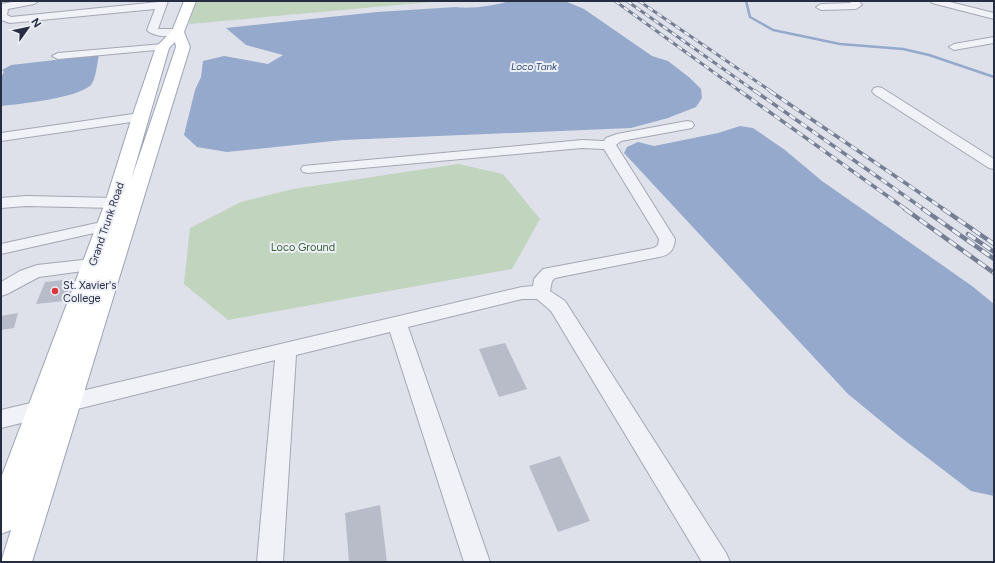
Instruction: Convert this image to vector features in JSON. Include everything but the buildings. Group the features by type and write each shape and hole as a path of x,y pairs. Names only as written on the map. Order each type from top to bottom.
{"main road":[{"name":"Grand Trunk Road","path":"1,519 54,406 92,265 115,203 140,117 170,40 190,1"},
{"path":"16,562 54,406 183,47 170,40"}],"street":[{"path":"34,1 2,6 2,17 10,20 162,3 152,30 170,40"},
{"path":"85,1 85,12"},
{"path":"821,7 856,6 854,1"},
{"path":"935,1 994,16"},
{"path":"58,56 170,40"},
{"path":"954,47 994,40"},
{"path":"878,91 994,165"},
{"path":"1,137 140,117"},
{"path":"610,144 611,141 617,138 687,124"},
{"path":"308,169 582,144 610,144"},
{"path":"541,292 543,279 549,273 659,252 666,247 667,239 610,144"},
{"path":"979,155 994,151"},
{"path":"1,203 26,201 115,203"},
{"path":"1,249 106,226"},
{"path":"1,290 26,275 37,271 92,265"},
{"path":"1,419 522,293 541,292 550,297 558,306 717,562"},
{"path":"396,323 477,562"},
{"path":"270,562 286,350"}],"green space":[{"path":"196,1 442,1 189,24"},
{"name":"Loco Ground","path":"458,164 503,174 540,219 512,269 228,320 184,284 190,228 241,202 293,189"}],"water":[{"name":"Loco Tank","path":"508,1 565,1 584,9 652,56 668,61 690,78 701,89 702,98 696,107 668,118 631,128 343,140 227,152 197,147 184,135 195,90 201,77 203,61 224,56 268,64 283,55 246,45 226,28 377,12 456,7 482,7"},
{"path":"99,55 93,82 84,90 48,100 1,106 1,77 4,72 2,70 11,65"},
{"path":"740,126 753,128 785,150 822,181 972,286 994,304 994,496 971,491 899,436 848,394 624,153 627,147 638,142 654,146 718,133"}],"waterway":[{"path":"746,1 750,17 773,30 840,44 903,49 929,55 994,77"}],"railway":[{"path":"615,1 741,92"},
{"path":"627,1 756,92"},
{"path":"639,1 772,92"},
{"path":"740,91 907,210"},
{"path":"755,91 925,210"},
{"path":"770,91 945,210"},
{"path":"905,209 994,273"},
{"path":"923,209 994,259"},
{"path":"943,209 994,244"},
{"path":"968,234 994,252"}],"place":[{"name":"St. Xavier's College","path":"55,291"}]}
